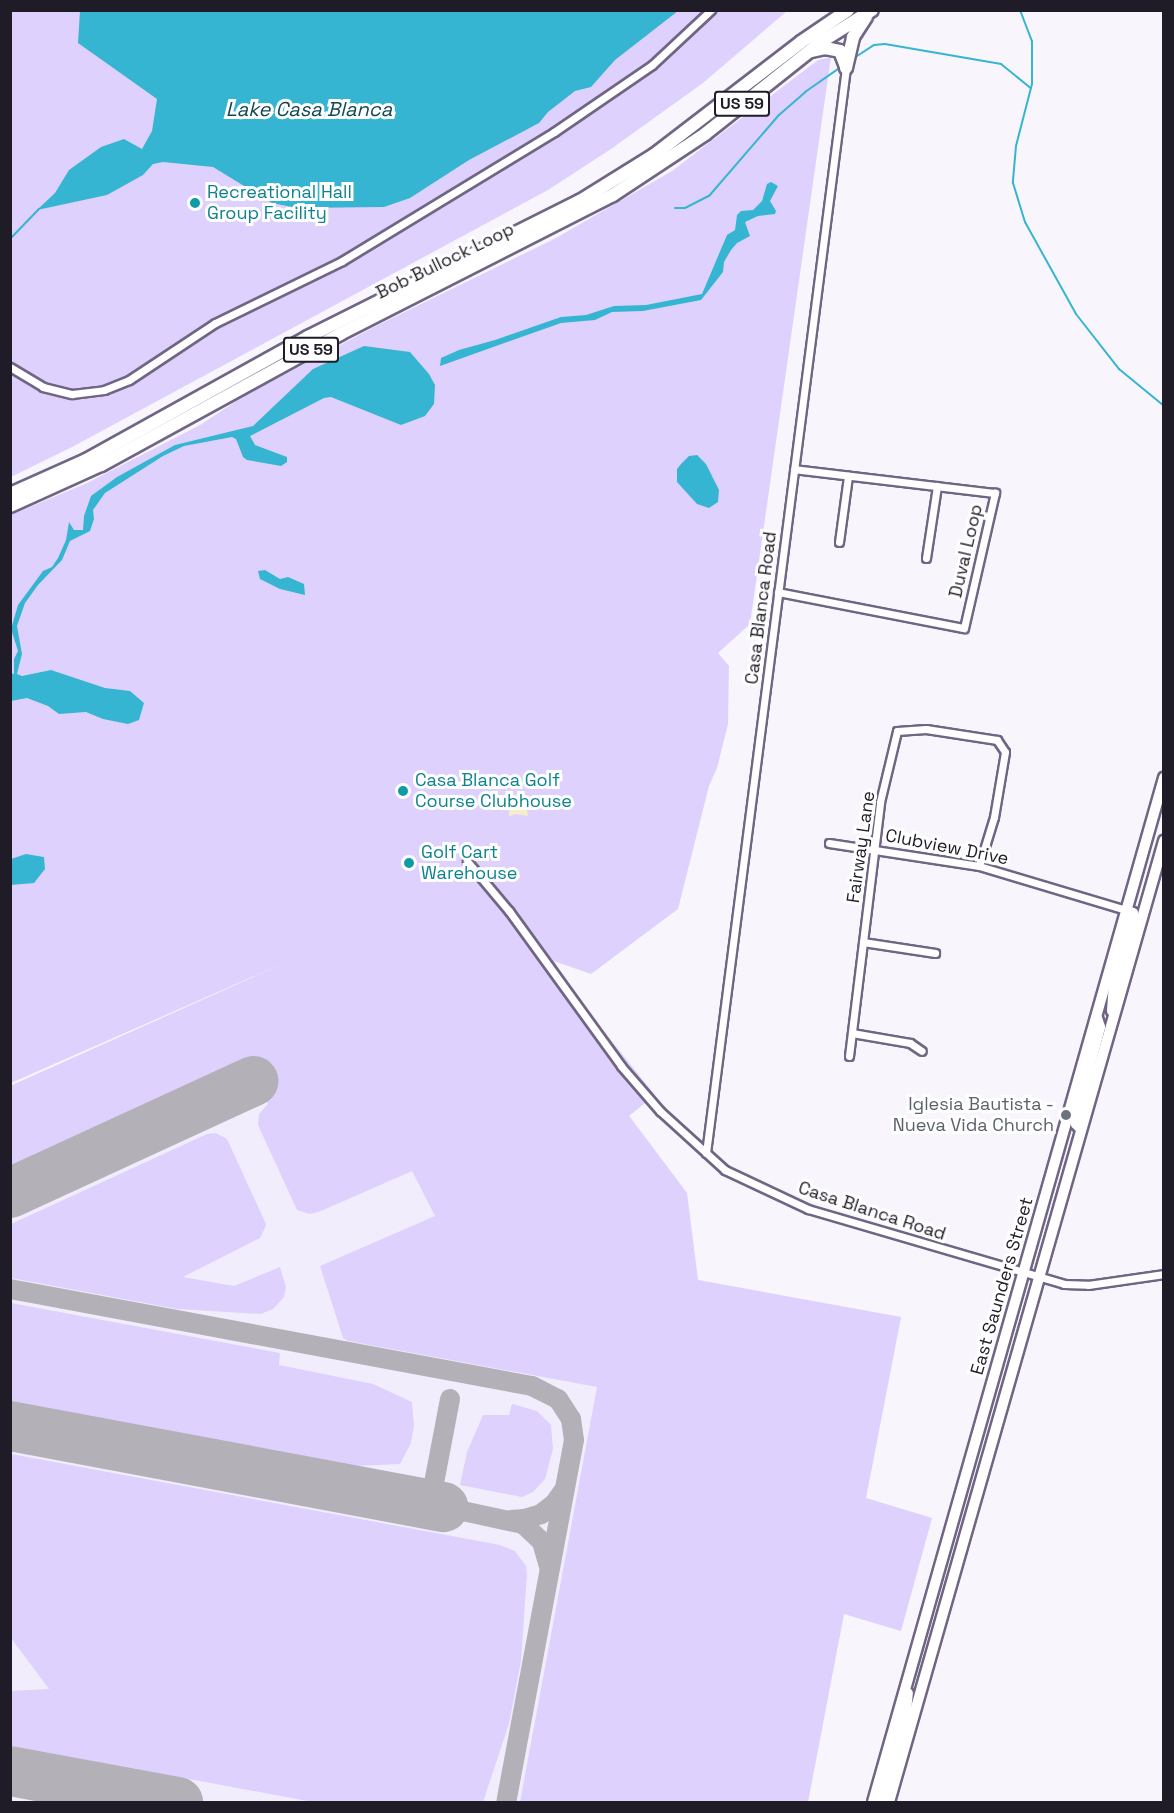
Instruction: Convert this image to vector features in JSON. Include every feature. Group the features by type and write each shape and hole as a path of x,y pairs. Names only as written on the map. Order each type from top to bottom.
{"highway":[{"name":"Bob Bullock Loop","path":"10,506 101,465 340,334 614,195 705,134 807,52 871,11"},
{"path":"846,68 853,37 871,11"},
{"name":"Bob Bullock Loop","path":"10,494 86,460 308,337 580,201 654,155 844,12"},
{"path":"807,52 825,48 840,51 846,68"}],"main road":[{"name":"East Saunders Street","path":"873,1803 1164,778"},
{"name":"East Saunders Street","path":"889,1803 1164,841"},
{"path":"1112,1023 1114,983 1133,916 1133,913 1126,910"},
{"path":"1081,1129 1076,1124 1076,1118 1100,1027 1096,1015"},
{"path":"881,1803 906,1711 909,1674"}],"street":[{"path":"10,368 43,387 72,394 104,390 129,380 215,323 349,257 554,132 652,65 711,10"},
{"name":"Casa Blanca Road","path":"706,1153 846,68"},
{"name":"Duval Loop","path":"778,592 964,628 995,493 794,469"},
{"path":"839,542 848,476"},
{"path":"926,558 937,486"},
{"name":"Fairway Lane","path":"849,1056 880,802 897,730 926,729 998,740 1005,752 994,817 979,866"},
{"name":"Clubview Drive","path":"829,843 979,866 1126,910"},
{"name":"Casa Blanca Road","path":"467,861 509,911 621,1066 660,1112 725,1170 808,1209 1073,1286 1164,1274"},
{"path":"863,942 935,953"},
{"path":"852,1033 910,1043 922,1051"}],"shaded area":[{"path":"10,11 787,11 703,83 611,149 548,190 72,447 11,477"},
{"path":"831,57 750,624 718,653 729,666 728,724 717,768 709,786 678,909 591,974 554,961 578,999 655,1095 629,1116 687,1193 698,1280 901,1317 866,1498 932,1518 901,1631 844,1614 808,1802 520,1802 597,1387 348,1341 343,1338 320,1266 435,1216 412,1171 321,1211 310,1214 297,1210 258,1125 259,1114 268,1104 247,1059 11,1167 10,1086 300,956 11,1083 11,515 87,483 200,425 241,398 374,327 556,238 672,171 818,60"},
{"path":"414,915 483,918 687,1193 698,1280 901,1317 866,1498 932,1518 901,1631 844,1614 808,1802 11,1802 10,1086 362,929 389,919"},
{"path":"216,1133 227,1139 266,1224 260,1238 183,1277 234,1286 280,1267 286,1287 284,1297 273,1309 261,1314 177,1309 11,1278 11,1224 207,1134"},
{"path":"11,1303 280,1353 279,1365 373,1384 412,1402 414,1425 411,1443 400,1464 355,1466 11,1402"},
{"path":"512,1404 537,1411 551,1425 553,1449 545,1479 533,1492 522,1497 460,1485 467,1452 483,1415 509,1415"},
{"path":"11,1454 500,1545 515,1551 526,1566 527,1574 521,1661 509,1724 483,1802 313,1802 11,1746 11,1691 49,1689 11,1638"}],"sand":[{"path":"515,806 527,810 528,816 516,814 509,816 509,811"}],"water":[{"name":"Lake Casa Blanca","path":"80,11 678,11 615,60 591,87 575,91 548,112 539,123 469,160 410,198 384,207 297,208 272,203 213,167 163,162 153,164 143,175 107,195 37,210 55,193 69,170 101,147 124,139 142,149 152,131 157,99 78,43"},
{"path":"771,182 778,186 770,201 776,211 775,214 758,216 745,222 750,236 737,243 731,250 724,262 723,272 701,300 643,311 612,312 595,320 561,323 440,366 441,358 459,350 561,317 586,315 614,306 646,305 702,294 727,235 735,230 737,215 741,211 753,210 762,201 767,184"},
{"path":"364,346 410,352 429,374 435,385 434,404 425,416 401,425 331,397 324,398 250,436 255,445 287,457 287,462 281,466 247,460 243,457 236,439 232,437 184,446 163,456 105,493 93,510 94,519 90,531 70,541 62,560 38,585 25,603 17,626 22,654 17,674 22,676 51,670 105,688 130,691 144,703 139,720 128,724 103,719 86,712 59,714 48,706 27,698 11,701 11,673 14,674 14,659 18,651 11,629 18,605 43,571 52,567 58,558 66,540 69,522 74,530 83,530 84,516 91,496 117,477 175,445 253,426 313,369"},
{"path":"697,455 706,464 719,490 718,502 709,508 697,504 677,482 677,469 689,456"},
{"path":"265,570 280,579 288,577 304,584 305,595 280,589 260,579 258,571"},
{"path":"26,854 44,857 45,869 34,883 11,885 11,859"}],"waterway":[{"path":"1020,10 1032,41 1032,84 1016,146 1013,183 1025,222 1076,314 1119,369 1164,406"},
{"path":"854,58 874,45 885,44 1001,64 1031,88"},
{"path":"675,208 685,208 709,196 779,115 805,92 838,69"},
{"path":"10,239 39,209"}],"taxiway":[{"path":"10,1289 532,1386 558,1399 571,1419 574,1440 506,1802"},
{"path":"430,1504 450,1399"},
{"path":"511,1520 541,1514 554,1504 564,1490"},
{"path":"444,1507 523,1524 542,1542 549,1566"}],"runway":[{"path":"10,1193 254,1081"},
{"path":"10,1426 444,1507"},
{"path":"10,1771 178,1802"}],"place":[{"name":"Recreational Hall Group Facility","path":"195,203"},
{"name":"Casa Blanca Golf Course Clubhouse","path":"403,791"},
{"name":"Golf Cart Warehouse","path":"409,863"},
{"name":"Iglesia Bautista - Nueva Vida Church","path":"1066,1115"}]}
